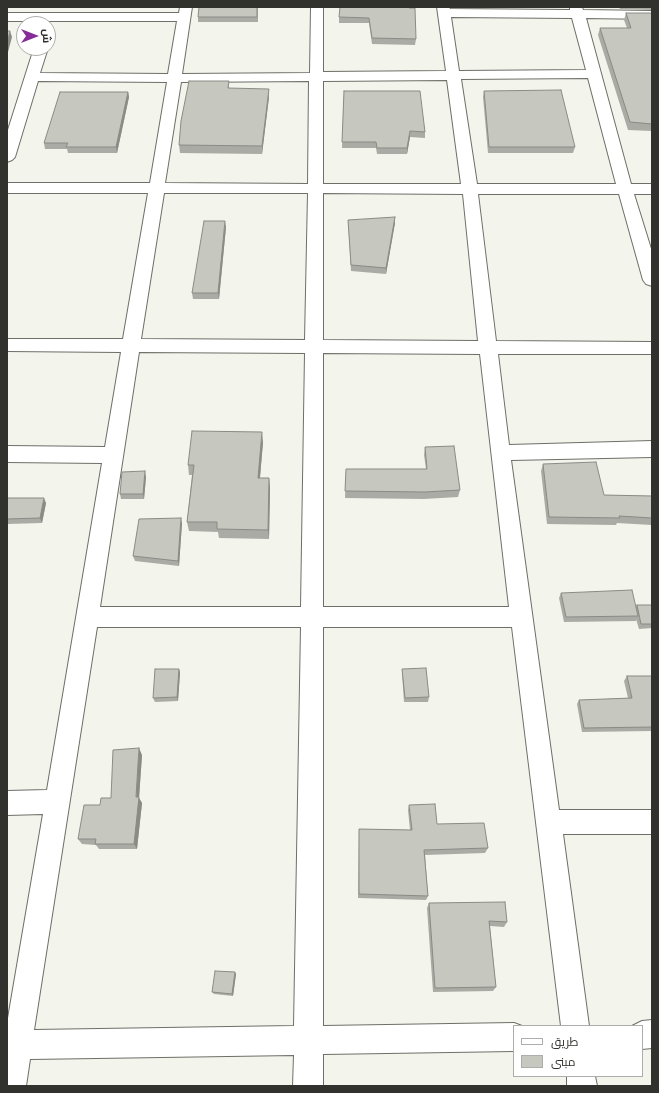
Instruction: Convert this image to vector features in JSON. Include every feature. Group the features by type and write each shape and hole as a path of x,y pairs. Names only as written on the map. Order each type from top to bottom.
{"street":[{"path":"308,1086 318,7"},
{"path":"575,1025 500,453 470,189 444,10 577,11 652,15"},
{"path":"577,11 625,189 652,280"},
{"path":"11,1086 12,1045 57,802 185,12 56,17"},
{"path":"7,157 39,56"},
{"path":"32,77 174,78 594,74"},
{"path":"7,188 652,189"},
{"path":"7,345 652,348"},
{"path":"500,453 652,449"},
{"path":"7,454 113,455"},
{"path":"87,617 522,617"},
{"path":"7,803 57,802"},
{"path":"548,822 652,822"},
{"path":"12,1045 513,1037"}],"building":[{"path":"199,7 257,7 257,17 198,17"},
{"path":"340,7 415,8 416,39 372,38 369,18 339,17"},
{"path":"626,13 652,13 652,124 630,122 600,28 631,28"},
{"path":"7,31 10,31 7,44"},
{"path":"189,81 229,81 228,88 269,89 262,146 179,145 181,121"},
{"path":"561,90 575,147 489,147 484,91"},
{"path":"344,91 420,91 425,132 410,131 407,148 377,148 376,142 342,142"},
{"path":"60,92 128,92 116,147 66,147 68,143 44,143"},
{"path":"395,217 386,268 351,265 348,220"},
{"path":"204,221 225,221 218,293 192,293"},
{"path":"192,431 262,432 258,478 269,478 268,530 217,529 217,522 187,522 194,465 188,465"},
{"path":"454,446 460,490 425,492 345,491 346,469 427,469 425,447"},
{"path":"596,462 604,495 652,496 652,518 619,516 620,518 549,517 543,464"},
{"path":"145,471 143,494 120,494 122,472"},
{"path":"7,498 44,498 40,518 7,519"},
{"path":"181,518 178,561 133,556 139,519"},
{"path":"632,590 638,616 566,617 561,593"},
{"path":"637,605 652,605 652,624 641,624"},
{"path":"426,668 429,697 405,698 402,669"},
{"path":"155,669 179,669 177,697 153,698"},
{"path":"627,676 652,676 652,727 584,728 579,700 632,698"},
{"path":"139,748 136,797 139,797 134,844 95,844 96,839 78,839 84,805 100,805 101,798 111,798 113,750"},
{"path":"435,804 437,824 484,823 488,848 424,850 428,896 359,894 359,829 412,830 409,805"},
{"path":"505,902 507,922 489,921 496,987 435,988 429,903"},
{"path":"215,971 235,972 232,994 212,992"}]}
